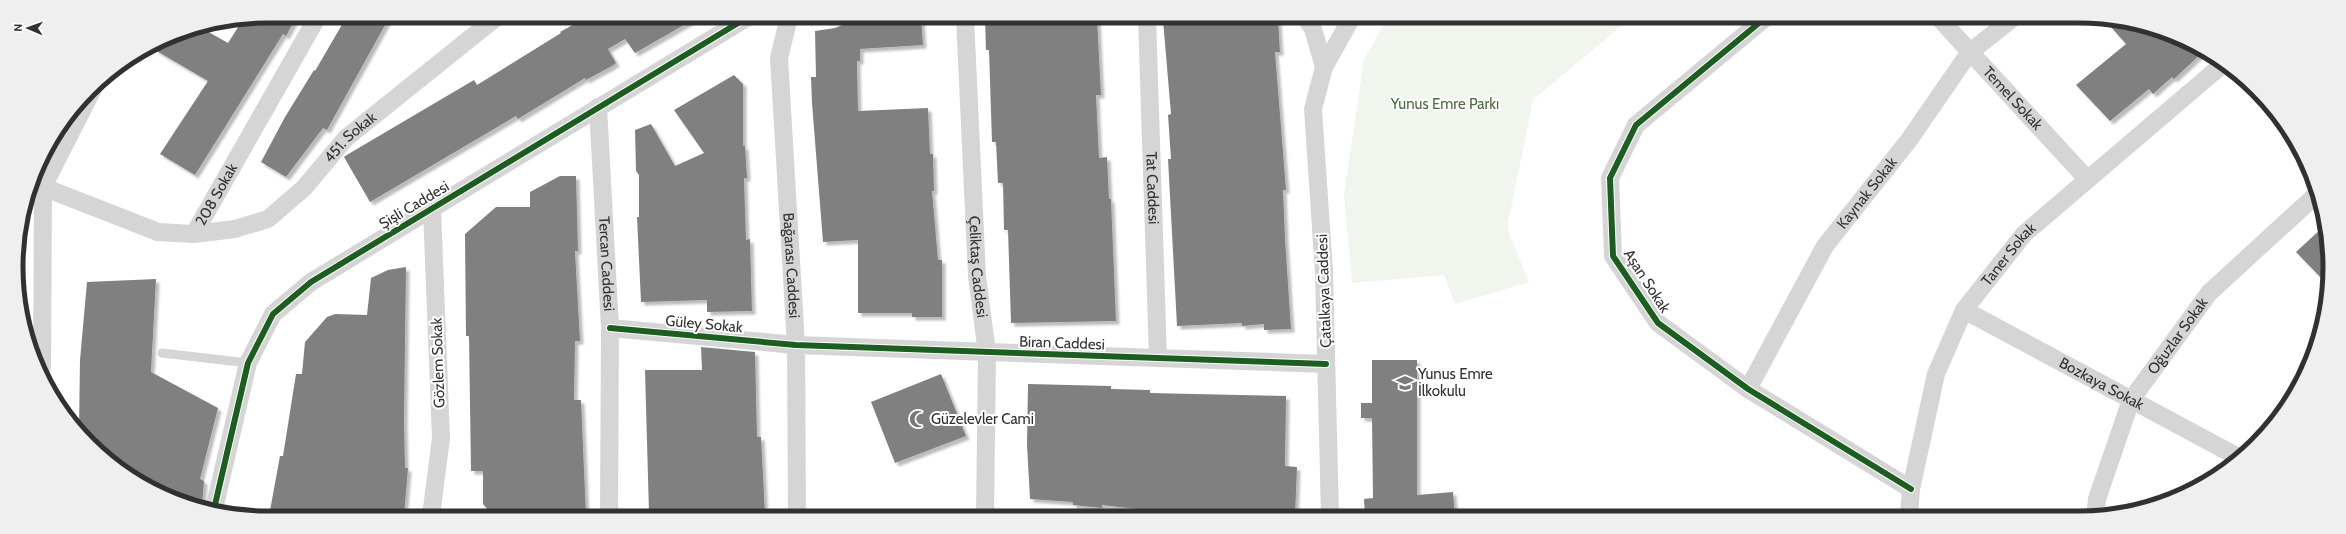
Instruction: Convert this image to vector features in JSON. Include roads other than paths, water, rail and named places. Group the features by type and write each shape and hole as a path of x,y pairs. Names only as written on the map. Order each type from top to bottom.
{"street":[{"name":"208 Sokak","path":"39,184 158,232 194,234 314,23"},
{"name":"451. Sokak","path":"194,234 235,229 268,219 304,188 346,138 489,23"},
{"name":"Şişli Caddesi","path":"215,505 248,363 273,314 311,282 738,23"},
{"name":"Bağarası Caddesi","path":"787,23 779,58 796,346 797,511"},
{"name":"Çeliktaş Caddesi","path":"965,23 978,276 987,353 985,511"},
{"name":"Tat Caddesi","path":"1146,23 1158,358"},
{"path":"1308,23 1312,29 1324,67"},
{"name":"Çatalkaya Caddesi","path":"1330,511 1324,272 1313,108 1324,67 1349,23"},
{"name":"Aşan Sokak","path":"1759,23 1636,125 1610,178 1612,256 1658,323 1748,389 1911,488"},
{"name":"Temel Sokak","path":"1943,23 1969,53 2087,179"},
{"name":"Kaynak Sokak","path":"1748,389 1825,246 1909,140 1969,53 2007,23"},
{"name":"Taner Sokak","path":"1909,511 1911,488 1936,374 1964,310 2024,234 2219,67"},
{"name":"Tercan Caddesi","path":"598,107 610,328 610,511"},
{"path":"41,357 39,184 82,108"},
{"name":"Oğuzlar Sokak","path":"2096,510 2096,499 2131,400 2209,293 2313,198"},
{"name":"Gözlem Sokak","path":"432,210 441,438 432,511"},
{"name":"Bozkaya Sokak","path":"1964,310 2234,456"},
{"name":"Güley Sokak","path":"610,328 796,346"},
{"name":"Biran Caddesi","path":"796,346 1326,364"}],"lane":[{"path":"162,354 248,363"}],"place":[{"name":"Yunus Emre İlkokulu","path":"1405,383"},
{"name":"Güzelevler Cami","path":"918,419"}],"park label":[{"name":"Yunus Emre Parkı","path":"1445,104"}]}
